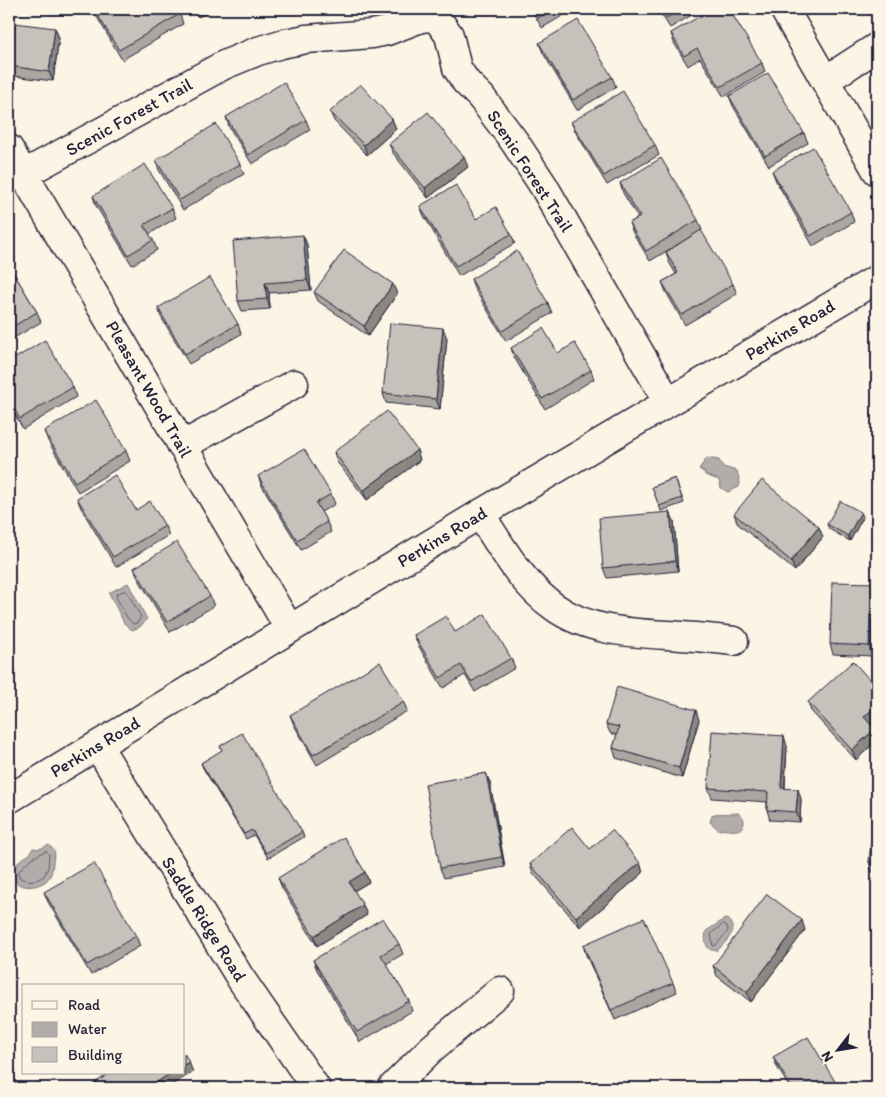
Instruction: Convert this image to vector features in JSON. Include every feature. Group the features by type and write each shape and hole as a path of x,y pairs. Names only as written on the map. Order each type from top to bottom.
{"street":[{"path":"784,9 877,171"},
{"name":"Scenic Forest Trail","path":"24,174 224,65 258,51 306,39 372,34 387,31 421,18 430,17 438,20 449,35 458,68 466,82 482,98 504,126 543,185 668,402"},
{"path":"826,80 877,47"},
{"name":"Pleasant Wood Trail","path":"9,150 289,628"},
{"name":"Perkins Road","path":"9,799 289,628 877,279"},
{"path":"182,446 294,384"},
{"path":"480,514 507,557 529,584 551,606 572,618 597,626 644,634 734,641"},
{"name":"Saddle Ridge Road","path":"98,746 241,979 316,1088"},
{"path":"392,1088 431,1049 500,990"}],"water":[{"path":"707,458 719,460 723,467 737,471 739,487 728,492 721,488 719,480 705,475 699,469"},
{"path":"128,583 147,619 140,627 132,630 124,623 109,593"},
{"path":"738,813 744,821 743,827 737,830 719,830 710,822 714,814"},
{"path":"49,845 55,852 53,867 48,879 35,886 25,886 17,883 11,872 20,860 30,854 33,848 39,849"},
{"path":"725,919 729,920 732,932 718,950 711,950 708,948 705,939 706,931"}],"building":[{"path":"94,9 177,9 180,14 119,50"},
{"path":"533,9 554,9 538,18"},
{"path":"660,9 682,9 666,18"},
{"path":"712,9 729,9 762,63 720,87 697,48 684,56 671,33"},
{"path":"578,20 612,77 573,100 539,43"},
{"path":"15,23 55,28 49,72 10,66"},
{"path":"768,73 804,133 765,156 729,96"},
{"path":"284,82 306,120 248,155 226,117"},
{"path":"360,84 392,119 364,145 330,112"},
{"path":"623,91 655,145 604,176 571,122"},
{"path":"428,112 464,157 425,188 389,144"},
{"path":"216,124 240,164 180,200 156,160"},
{"path":"813,147 851,212 810,236 772,171"},
{"path":"661,158 698,220 646,251 629,223 640,217 620,183"},
{"path":"145,164 172,208 144,225 153,240 128,255 93,196"},
{"path":"456,185 476,219 496,207 511,234 456,266 420,206"},
{"path":"701,230 733,284 682,315 662,282 678,273 666,252"},
{"path":"303,235 307,280 265,283 267,299 238,301 233,241"},
{"path":"344,250 393,284 364,326 314,292"},
{"path":"517,251 548,303 502,331 471,279"},
{"path":"9,265 37,312 9,329"},
{"path":"210,277 238,324 185,354 158,308"},
{"path":"390,323 443,328 436,399 383,393"},
{"path":"543,328 558,353 575,343 591,370 542,399 511,348"},
{"path":"45,340 73,387 20,419 9,400 9,362"},
{"path":"96,400 126,451 75,482 44,431"},
{"path":"387,411 417,450 363,491 334,452"},
{"path":"304,449 331,494 316,503 327,522 297,540 258,476"},
{"path":"115,475 136,510 150,501 165,526 113,557 77,498"},
{"path":"675,478 682,498 659,506 652,487"},
{"path":"762,480 819,527 791,561 734,514"},
{"path":"840,501 861,512 848,536 827,524"},
{"path":"670,512 675,561 603,568 599,518"},
{"path":"177,542 210,596 167,622 134,568"},
{"path":"832,582 877,583 877,614 870,614 869,646 830,644"},
{"path":"485,614 511,658 471,682 461,665 440,678 414,635 446,616 455,632"},
{"path":"853,661 877,688 877,705 864,717 875,729 852,750 808,702"},
{"path":"380,662 404,702 313,755 290,715"},
{"path":"617,687 696,710 679,768 613,748 619,727 606,724"},
{"path":"712,731 784,736 781,788 798,789 796,812 767,810 768,792 708,788"},
{"path":"242,733 302,832 266,853 252,830 244,834 201,763 222,750 220,746"},
{"path":"486,773 502,857 440,868 425,784"},
{"path":"873,823 877,823 877,863 869,862"},
{"path":"572,827 590,849 612,830 640,863 576,917 530,864"},
{"path":"344,837 365,872 349,882 363,905 314,936 278,878"},
{"path":"94,863 136,936 87,965 44,892"},
{"path":"767,894 802,920 747,992 713,966"},
{"path":"383,918 399,944 381,955 409,1001 357,1032 313,960"},
{"path":"644,918 673,983 611,1010 583,945"},
{"path":"808,1037 839,1088 792,1088 773,1057"},
{"path":"185,1055 189,1062 185,1064"},
{"path":"108,1074 169,1074 148,1088 87,1088"},
{"path":"510,1081 521,1088 505,1088"}]}
